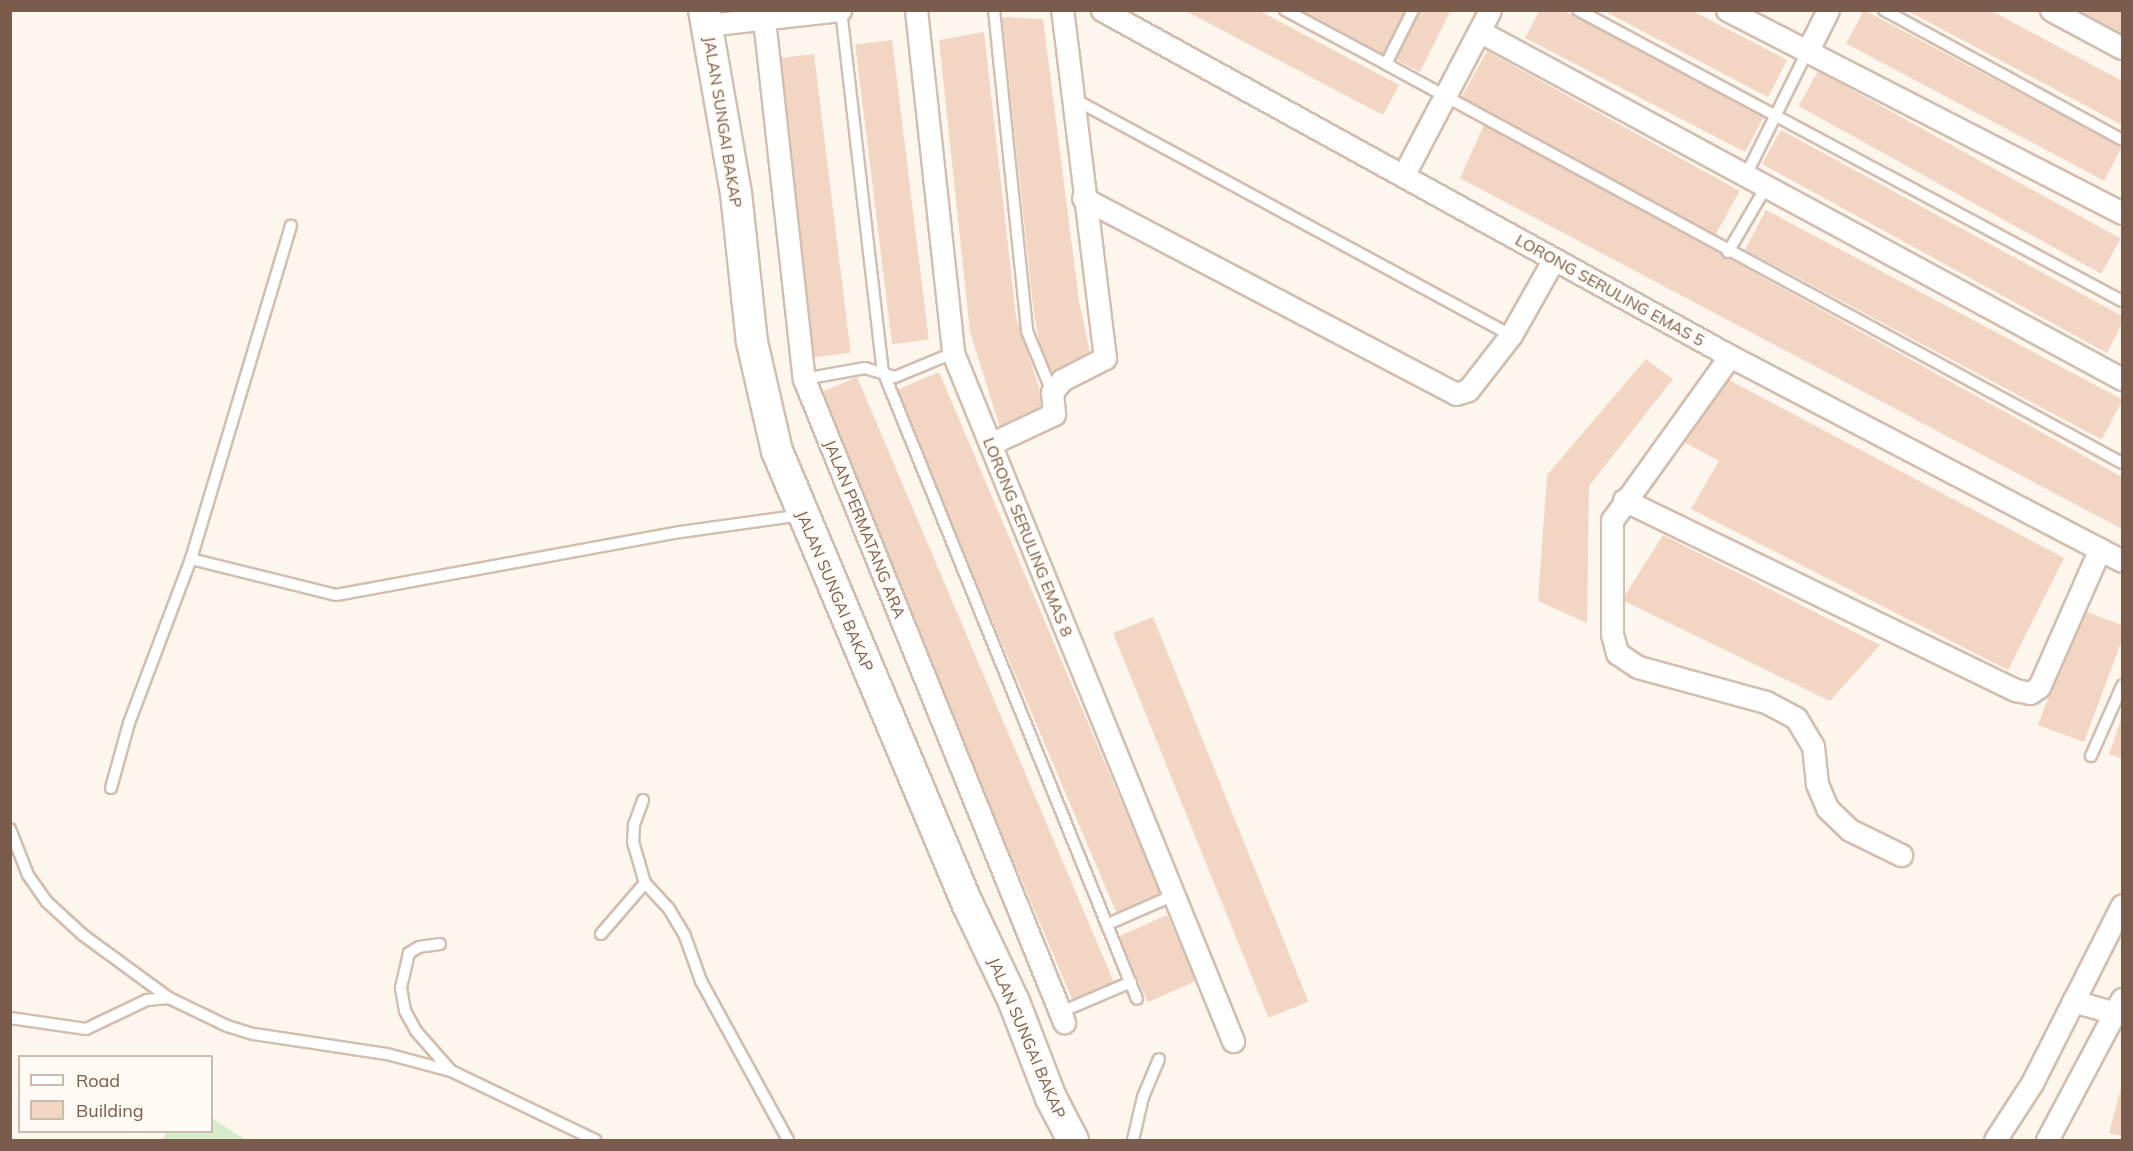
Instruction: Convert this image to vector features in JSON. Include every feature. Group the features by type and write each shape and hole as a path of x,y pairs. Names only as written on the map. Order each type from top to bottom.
{"main road":[{"name":"JALAN SUNGAI BAKAP","path":"706,18 736,193 762,399 802,515 968,905 1014,1002 1051,1098 1073,1140"}],"street":[{"path":"706,18 841,10"},
{"name":"LORONG SERULING EMAS 8","path":"916,10 953,353 1233,1041"},
{"path":"990,444 1054,414 1052,392 1062,380 1105,358 1083,198 1074,99 1062,10"},
{"name":"LORONG SERULING EMAS 5","path":"1102,10 1730,356 2122,561"},
{"path":"1403,176 1490,10"},
{"path":"1727,10 2122,213"},
{"path":"1807,52 1828,10"},
{"path":"2051,10 2122,48"},
{"name":"JALAN PERMATANG ARA","path":"764,15 804,379 1063,1017"},
{"path":"1479,31 2122,378"},
{"path":"1083,198 1456,394 1468,390 1511,335 1554,259"},
{"path":"1730,356 1624,500 1612,520 1612,634 1617,653 1638,667 1766,702 1796,718 1813,746 1817,784 1827,808 1850,830 1901,855"},
{"path":"1624,500 2016,690 2030,693 2039,687 2100,549"},
{"path":"1995,1140 2032,1083 2122,905"},
{"path":"2047,1140 2120,1009 2073,1001"}],"lane":[{"path":"841,10 883,371 1137,999"},
{"path":"994,10 1027,331 1052,392"},
{"path":"1285,10 1445,95 1728,252 2122,463"},
{"path":"1386,64 1413,10"},
{"path":"1578,10 2122,301"},
{"path":"1884,10 2122,140"},
{"path":"1746,175 1807,52"},
{"path":"1074,99 1511,335"},
{"path":"1728,252 1766,187"},
{"path":"111,788 129,723 191,559 291,226"},
{"path":"804,379 865,368 896,376 953,353"},
{"path":"191,559 336,595 680,531 802,515"},
{"path":"2091,756 2122,686"},
{"path":"643,800 634,825 633,842 645,883 677,921 706,991 788,1140"},
{"path":"10,829 28,875 47,902 83,936 169,998 227,1026 254,1034 387,1054 451,1071 595,1140"},
{"path":"601,934 645,883"},
{"path":"1108,924 1173,895"},
{"path":"440,944 419,947 410,953 401,988 405,1011 416,1030 451,1071"},
{"path":"1063,1017 1131,982"},
{"path":"10,1018 86,1029 147,1000 169,998"},
{"path":"1133,1140 1143,1097 1159,1059"}],"green space":[{"path":"213,1119 246,1140 163,1140 166,1133 213,1133"}],"building":[{"path":"1184,10 1258,10 1399,85 1383,115"},
{"path":"1296,10 1406,10 1383,58"},
{"path":"1413,10 1451,10 1420,72 1390,57"},
{"path":"1540,10 1562,10 1764,116 1745,152 1525,38"},
{"path":"1602,10 1691,10 1787,60 1768,97"},
{"path":"1864,10 2122,147 2104,181 1846,44"},
{"path":"1906,10 1990,10 2122,81 2122,125"},
{"path":"2066,10 2122,10 2122,40"},
{"path":"1002,17 1043,19 1079,301 1091,357 1047,379 1034,315"},
{"path":"984,32 1016,317 1048,415 1002,434 970,332 939,40"},
{"path":"892,40 929,340 892,344 855,45"},
{"path":"1487,51 1740,191 1714,238 1461,98"},
{"path":"814,54 851,353 814,357 777,59"},
{"path":"1818,71 2121,239 2101,274 1799,106"},
{"path":"1485,123 2122,477 2122,529 1460,178"},
{"path":"1781,130 2122,316 2122,323 2107,353 1762,164"},
{"path":"1766,210 2122,399 2102,439 1745,250"},
{"path":"1646,359 1673,379 1589,486 1587,623 1538,601 1547,475"},
{"path":"939,372 1161,895 1117,914 895,391"},
{"path":"857,377 1115,985 1074,1003 816,395"},
{"path":"1729,380 2064,558 2008,670 1691,509 1719,461 1682,441"},
{"path":"1663,535 1880,645 1830,701 1622,600"},
{"path":"2081,610 2122,625 2122,640 2084,742 2038,725"},
{"path":"1153,617 1308,1002 1269,1018 1113,633"},
{"path":"2122,717 2122,759 2109,754"},
{"path":"1167,915 1196,981 1148,1002 1119,937"},
{"path":"2122,1084 2122,1136 2109,1133"}]}
